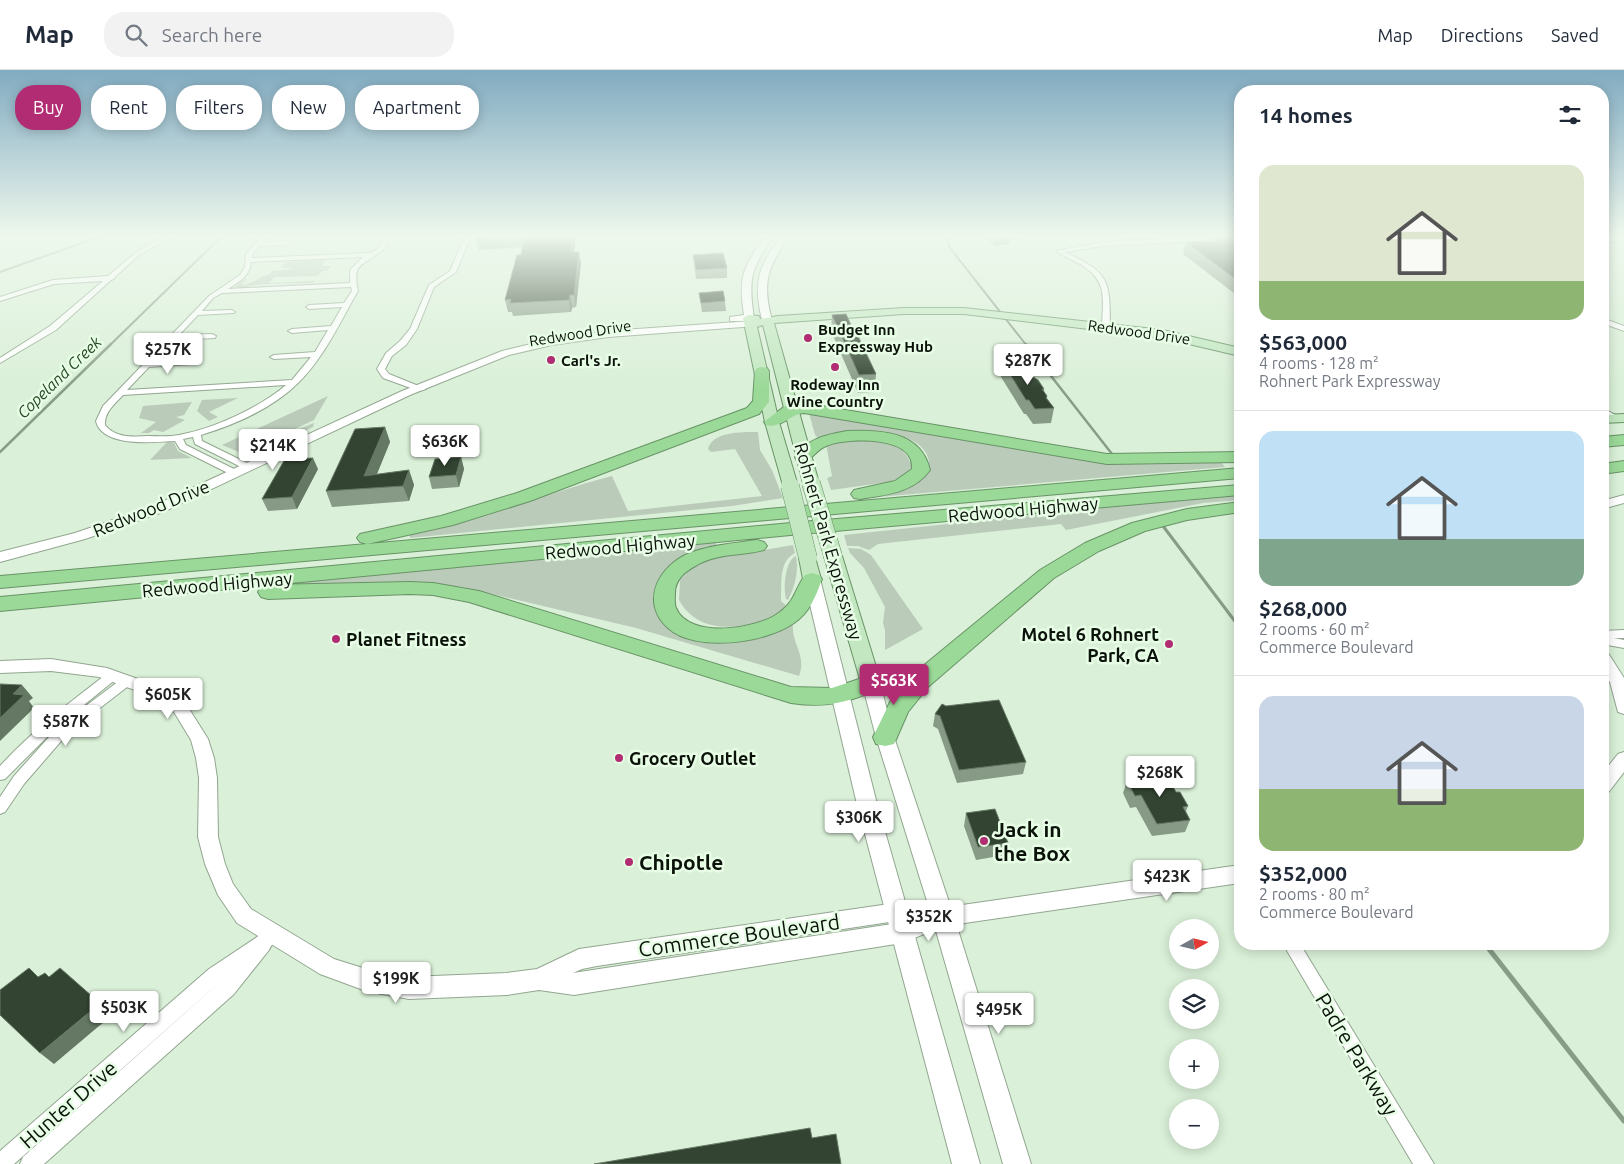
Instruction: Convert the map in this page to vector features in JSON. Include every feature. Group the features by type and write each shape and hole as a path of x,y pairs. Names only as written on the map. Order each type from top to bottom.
{"highway":[{"path":"101,573 352,540 417,528 490,509 550,489 680,437 754,411 761,402 762,371"},
{"path":"772,422 791,410 804,408 825,410 1107,459 1234,457"},
{"path":"613,528 880,490 904,485 912,481 921,470 919,457 914,450 904,443 880,436 826,440 819,443 803,457"},
{"path":"1609,441 1624,440"},
{"path":"1609,459 1624,458"},
{"path":"1609,468 1624,466"},
{"name":"Redwood Highway","path":"0,582 1234,474"},
{"name":"Redwood Highway","path":"0,604 1234,491"},
{"path":"885,737 898,708 920,681 1066,560 1106,540 1174,515 1234,507"},
{"path":"812,579 802,603 790,616 764,629 732,637 696,633 677,623 664,608 662,596 666,583 673,573 684,564 705,555 980,513"},
{"path":"68,598 433,589 497,602 791,695 819,699 839,697 871,683"}],"main road":[{"name":"Rohnert Park Expressway","path":"745,287 750,321 772,422 808,558 839,697 966,1164"},
{"name":"Rohnert Park Expressway","path":"762,287 761,300 779,358 803,457 871,683 885,737 944,917 1017,1164"},
{"name":"Redwood Drive","path":"0,557 119,524 158,509 413,389 491,358 565,339 613,332 920,310 992,314 1106,326 1188,338 1234,350"}],"street":[{"path":"0,299 37,287"},
{"path":"0,360 53,328 101,287"},
{"path":"226,287 210,297 102,413 101,427 116,437 132,439 178,438 196,433 259,406 295,382 302,375 355,291 354,287"},
{"path":"219,292 314,287"},
{"path":"413,389 386,376 381,369 383,363 413,329 431,287"},
{"path":"1104,287 1107,294 1106,326"},
{"path":"308,307 346,305"},
{"path":"195,314 232,312"},
{"path":"1609,323 1624,329"},
{"path":"292,331 332,328"},
{"path":"172,338 212,336"},
{"path":"274,357 315,354"},
{"path":"146,365 189,362"},
{"path":"120,393 295,382"},
{"path":"196,433 198,442 248,466"},
{"path":"178,438 183,447 235,473"},
{"path":"1609,503 1624,499"},
{"path":"1609,635 1624,634"},
{"path":"1609,641 1624,644"},
{"name":"Commerce Boulevard","path":"0,667 51,666 75,668 120,678 160,693 173,701 180,708 199,739 205,758 208,778 208,837 215,864 225,889 244,916 328,967 366,980 409,988 498,984 539,979 574,984 899,922 1234,875"},
{"path":"1609,668 1618,682 1624,708"},
{"path":"0,775 22,750 71,706 120,678"},
{"path":"0,808 19,780 64,729 120,678"},
{"path":"1609,779 1624,759"},
{"name":"Hunter Drive","path":"0,1164 215,975 272,934"},
{"name":"Hunter Drive","path":"30,1164 228,988 272,934"},
{"name":"Padre Parkway","path":"1295,950 1424,1164"}],"green space":[{"path":"328,396 314,420 250,450 239,452 222,445"},
{"path":"238,398 209,412 218,417 209,421 197,411 202,400"},
{"path":"192,402 184,415 176,417 185,420 163,432 154,430 149,433 141,433 156,422 139,418 143,406"},
{"path":"809,413 1112,464 1221,462 1225,467 855,499 855,497 929,471 927,456 919,444 904,437 887,433 848,432 818,438 815,435"},
{"path":"314,423 313,427 249,456 238,454 248,453"},
{"path":"758,432 760,450 772,470 783,498 732,506 410,538 410,535 487,516 612,476 628,511 762,496 735,449 711,452 708,449 711,443 722,436"},
{"path":"864,439 894,444 904,452 913,467 906,474 889,482 831,490 827,478 832,476 826,444"},
{"path":"168,441 174,443 178,451 192,458 150,460"},
{"path":"1234,495 1234,500 1203,503 1066,530 1061,524 878,544 869,550 858,546 847,546 844,535 1070,511 1081,513 1104,507"},
{"path":"716,542 716,545 704,547 672,565 667,620 714,636 738,641 767,636 793,624 794,638 801,662 799,676 636,628 463,587 423,583 236,589 237,587 557,558 592,557 658,547"},
{"path":"793,545 795,553 783,568 781,581 781,601 788,607 775,615 745,625 714,626 701,621 689,613 679,600 680,580 694,566 709,559"},
{"path":"848,548 861,549 871,555 923,629 885,650 883,623 885,607 864,568 850,553"},
{"path":"796,556 796,578 788,600 785,594 787,569 789,563"}],"building":[{"path":"508,287 575,287 574,295 570,295 569,300 510,303 511,299 505,300"},
{"path":"723,291 725,301 701,303 699,293"},
{"path":"846,314 876,374 859,375 832,315"},
{"path":"1021,362 1030,375 1038,380 1044,389 1042,389 1047,396 1046,398 1054,408 1035,409 1029,400 1026,400 1003,363"},
{"path":"385,427 364,476 409,470 403,486 326,491 355,429"},
{"path":"461,457 456,475 429,477 435,459"},
{"path":"313,458 292,497 262,499 285,459"},
{"path":"0,684 22,685 13,694 24,695 0,718"},
{"path":"999,700 1026,762 959,770 940,716 935,714 942,704 946,706"},
{"path":"1165,773 1176,792 1180,792 1188,806 1183,807 1190,820 1157,824 1141,795 1135,796 1127,781 1135,778 1133,776"},
{"path":"995,809 1008,843 978,847 966,813"},
{"path":"29,968 38,977 45,973 49,977 60,968 101,1004 40,1053 0,1015 0,990"},
{"path":"810,1128 812,1138 836,1134 841,1164 594,1164"}],"waterway":[{"name":"Copeland Creek","path":"109,346 170,287"},
{"path":"981,287 1027,346"},
{"name":"Copeland Creek","path":"0,452 111,344"},
{"path":"1026,344 1112,454"},
{"path":"1163,526 1234,620"},
{"path":"1490,950 1624,1121"}],"place":[{"name":"Budget Inn Expressway Hub","path":"808,338"},
{"name":"Carl's Jr.","path":"551,360"},
{"name":"Rodeway Inn Wine Country","path":"835,367"},
{"name":"Planet Fitness","path":"336,639"},
{"name":"Motel 6 Rohnert Park, CA","path":"1169,644"},
{"name":"Grocery Outlet","path":"619,758"},
{"name":"Jack in the Box","path":"984,841"},
{"name":"Chipotle","path":"629,862"}]}
